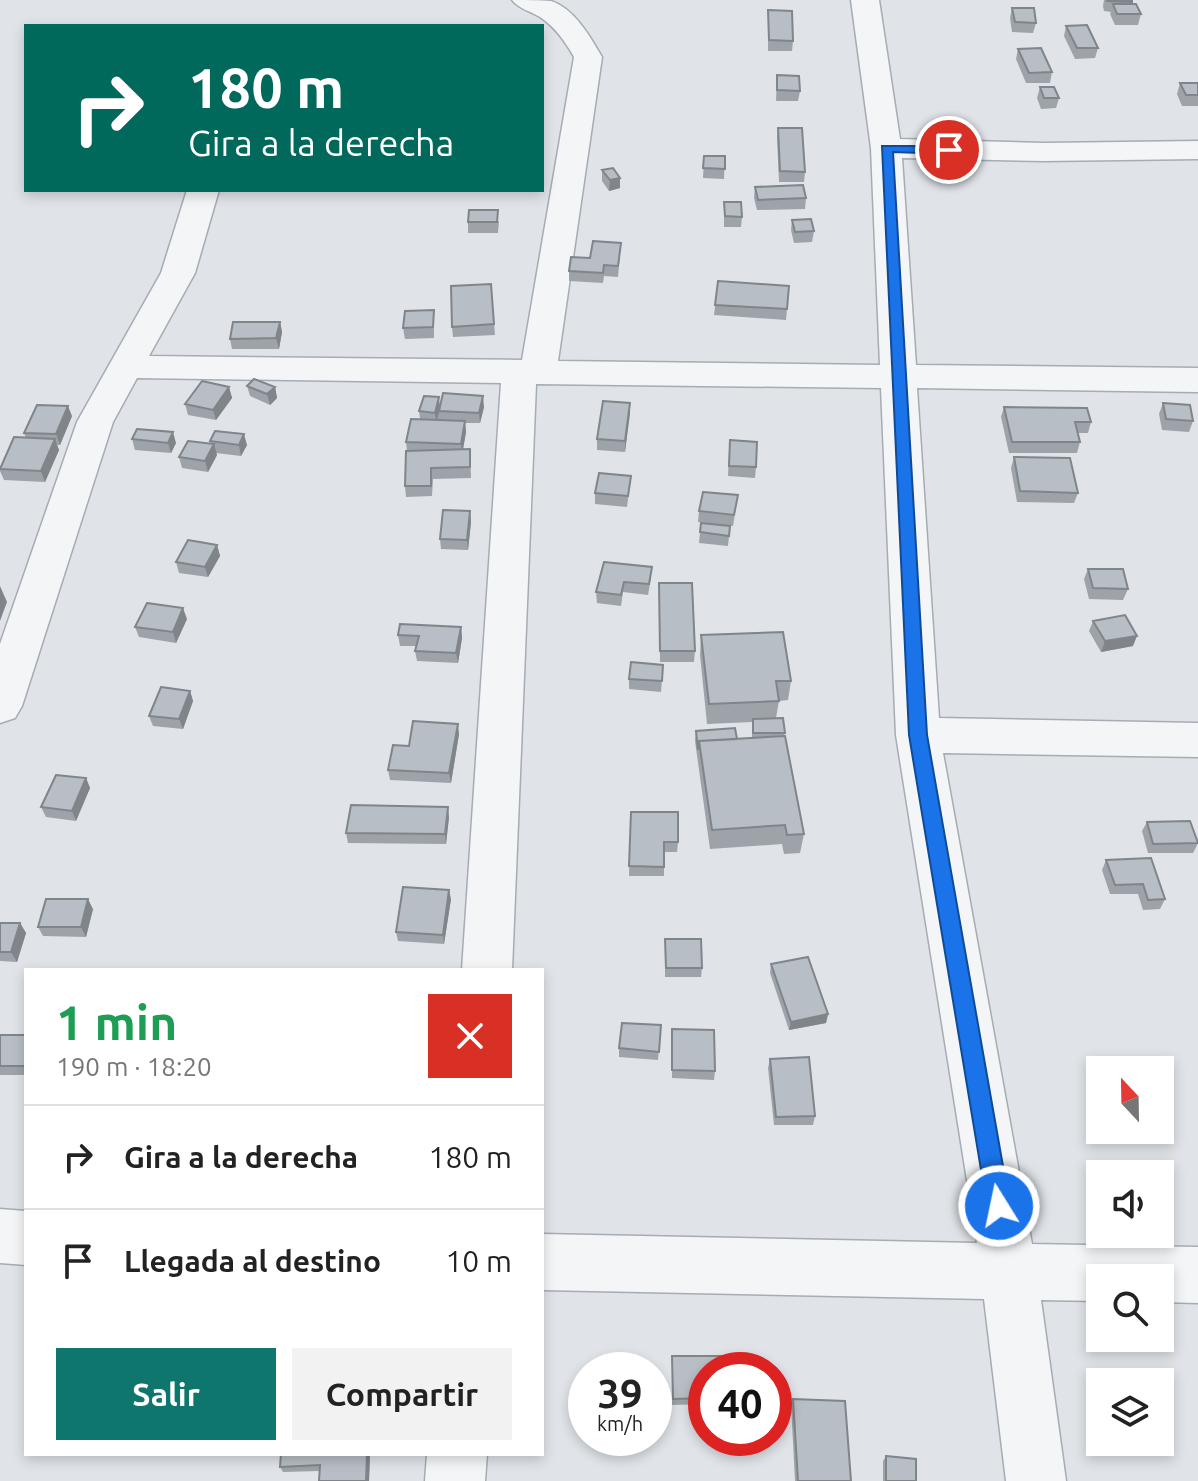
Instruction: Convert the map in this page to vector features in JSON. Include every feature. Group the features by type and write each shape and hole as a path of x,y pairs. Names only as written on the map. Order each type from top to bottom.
{"street":[{"path":"487,968 528,373 588,57 574,32 541,5 526,0"},
{"path":"865,0 886,148 918,735 1009,1269 1036,1481"},
{"path":"886,148 1044,152 1198,150"},
{"path":"0,706 95,422 178,273 202,192"},
{"path":"125,367 1198,380"},
{"path":"918,735 1198,740"},
{"path":"0,1236 24,1238"},
{"path":"544,1262 1198,1275"},
{"path":"455,1481 457,1456"}],"building":[{"path":"1113,4 1136,4 1141,14 1117,14"},
{"path":"1012,8 1034,8 1036,23 1015,22"},
{"path":"768,10 792,11 793,41 769,40"},
{"path":"1087,25 1098,48 1077,48 1066,26"},
{"path":"1041,48 1052,72 1029,73 1018,49"},
{"path":"777,75 799,76 800,91 777,90"},
{"path":"1180,83 1198,83 1198,95 1186,95"},
{"path":"1040,87 1054,87 1059,98 1044,98"},
{"path":"778,128 802,128 805,172 780,171"},
{"path":"704,156 725,156 725,169 703,168"},
{"path":"613,168 620,178 610,180 602,170"},
{"path":"803,185 806,198 758,200 755,187"},
{"path":"724,202 741,202 742,217 725,216"},
{"path":"469,210 498,210 497,222 468,222"},
{"path":"811,219 814,231 795,232 792,220"},
{"path":"593,241 621,243 618,266 604,265 603,273 569,271 571,257 590,258"},
{"path":"718,281 789,286 787,309 715,305"},
{"path":"491,284 494,324 452,327 451,286"},
{"path":"434,310 433,327 403,328 405,311"},
{"path":"233,322 280,322 276,338 230,339"},
{"path":"254,379 275,387 267,394 247,386"},
{"path":"202,381 229,387 213,410 185,404"},
{"path":"443,393 483,396 479,413 439,411"},
{"path":"424,396 439,397 435,413 419,411"},
{"path":"603,401 630,403 625,441 597,439"},
{"path":"1163,403 1190,405 1193,421 1166,419"},
{"path":"37,405 68,406 56,434 24,433"},
{"path":"1004,407 1087,408 1091,422 1075,422 1080,442 1012,442"},
{"path":"411,419 465,421 461,444 406,442"},
{"path":"137,429 173,432 168,443 132,439"},
{"path":"215,431 244,434 239,445 210,441"},
{"path":"14,437 55,439 41,471 0,469"},
{"path":"730,440 757,442 756,467 729,466"},
{"path":"188,441 214,444 205,461 179,457"},
{"path":"470,449 470,467 431,468 431,486 405,486 406,451"},
{"path":"1014,457 1070,458 1078,493 1020,491"},
{"path":"599,473 631,476 628,496 595,493"},
{"path":"703,492 738,495 734,515 699,511"},
{"path":"443,510 470,511 467,540 440,539"},
{"path":"701,523 730,526 729,536 700,532"},
{"path":"188,540 217,545 205,567 176,562"},
{"path":"604,562 652,567 649,584 624,582 621,595 596,592"},
{"path":"1088,569 1123,569 1128,589 1093,588"},
{"path":"659,583 692,583 695,651 660,651"},
{"path":"147,603 183,608 173,632 135,627"},
{"path":"1125,615 1137,636 1105,641 1093,621"},
{"path":"400,624 461,627 456,653 415,651 419,636 398,635"},
{"path":"783,632 791,681 776,681 779,701 709,704 701,635"},
{"path":"631,662 663,665 662,681 629,679"},
{"path":"161,687 190,691 179,719 149,716"},
{"path":"783,718 785,733 753,733 753,719"},
{"path":"413,721 458,724 449,773 388,770 393,745 409,746"},
{"path":"735,728 737,739 699,741 698,750 696,731"},
{"path":"785,736 804,834 787,835 785,825 712,830 699,741"},
{"path":"56,775 86,778 72,811 41,807"},
{"path":"351,805 448,807 445,834 346,833"},
{"path":"631,812 678,812 678,842 664,842 664,867 629,866"},
{"path":"1190,821 1198,843 1153,844 1147,822"},
{"path":"1151,858 1165,899 1148,900 1143,884 1115,885 1106,860"},
{"path":"403,887 449,890 443,935 396,932"},
{"path":"46,899 88,899 81,927 38,927"},
{"path":"0,923 20,923 11,952 0,952"},
{"path":"665,939 701,939 702,968 666,968"},
{"path":"808,957 828,1014 791,1022 771,964"},
{"path":"622,1023 661,1025 659,1052 619,1048"},
{"path":"672,1029 714,1030 715,1071 672,1070"},
{"path":"0,1035 24,1035 24,1066 0,1066"},
{"path":"809,1057 815,1116 776,1117 770,1059"},
{"path":"672,1356 688,1356 688,1399 673,1399"},
{"path":"793,1399 845,1401 851,1481 798,1481"},
{"path":"281,1456 367,1456 366,1481 319,1481 320,1465 280,1467"},
{"path":"886,1456 916,1459 916,1481 886,1481"}],"route":[{"path":"949,150 886,148 918,735 999,1206"}]}
